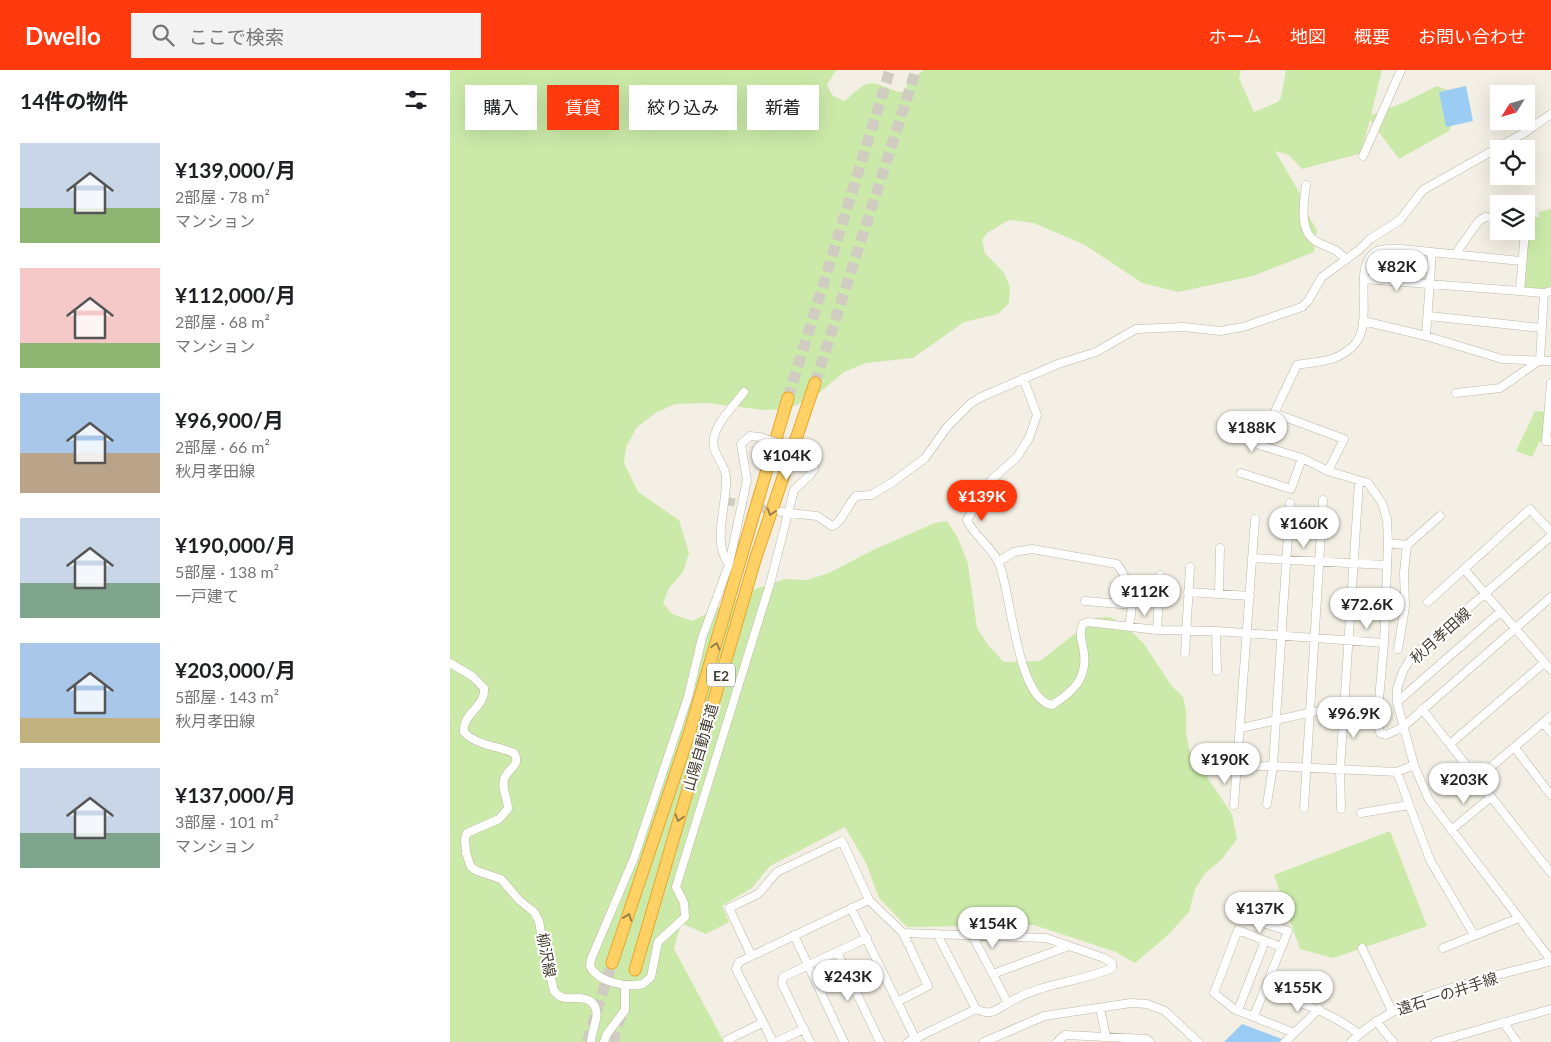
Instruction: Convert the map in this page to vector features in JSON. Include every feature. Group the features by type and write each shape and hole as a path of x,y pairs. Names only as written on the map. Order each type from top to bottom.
{"highway":[{"name":"山陽自動車道","path":"635,970 756,557 815,383"},
{"name":"山陽自動車道","path":"612,963 693,722 788,398"}],"street":[{"path":"1363,156 1401,70"},
{"path":"785,512 817,516 832,526 839,523 845,509 856,496 871,495 884,488 925,458 943,431 970,404 1023,378 1096,352 1141,328 1184,327 1220,331 1243,327 1302,307 1308,301 1322,278 1370,240 1400,220 1423,190 1524,133 1551,114"},
{"path":"1306,185 1304,217 1308,234 1315,241 1340,251 1346,260"},
{"path":"1456,253 1478,222 1485,217 1490,218"},
{"path":"1520,291 1524,240"},
{"path":"1521,261 1456,253 1382,250 1374,253 1367,264 1364,279 1363,321 1355,344 1340,355 1324,362 1297,365 1259,445 1302,458 1328,471 1368,484 1382,503 1387,519 1388,543 1384,642 1378,722 1380,733 1386,735 1403,726 1550,598"},
{"path":"1426,336 1429,316 1432,252"},
{"path":"1364,279 1548,292 1541,328 1540,360"},
{"path":"1429,316 1541,328"},
{"path":"1363,321 1426,336 1502,359 1551,361"},
{"path":"1456,393 1500,388 1540,360"},
{"path":"1023,378 1037,415 1029,438 1017,457 991,480 967,520 998,562 1005,580 1023,664 1035,694 1046,704 1052,705 1061,699 1083,674 1085,662 1080,630 1083,624 1088,622 1130,625 1157,630 1216,631 1384,642"},
{"path":"1551,383 1546,440 1551,442"},
{"path":"729,564 724,559 721,545 726,476 715,453 714,437 724,418 744,392"},
{"path":"1274,413 1344,439 1328,471"},
{"path":"750,436 760,438 803,452 814,462 814,469 794,490 785,512 770,584 676,887 684,903 685,917 658,942 653,970 648,980 637,986 625,986 593,972 590,966 591,959 634,858 688,697 702,638 729,564 747,480 741,444 744,439 750,436"},
{"path":"1241,473 1291,489 1302,458"},
{"path":"1341,809 1340,769 1359,482"},
{"path":"1304,808 1323,500"},
{"path":"1267,804 1273,766 1290,503"},
{"path":"1428,602 1530,509 1551,532"},
{"path":"1398,649 1405,607 1404,572 1407,545 1440,516"},
{"path":"1234,805 1255,519"},
{"name":"秋月孝田線","path":"1551,536 1412,658 1403,671 1397,689 1403,726 1414,765 1428,800 1551,960"},
{"path":"1388,543 1407,545"},
{"path":"998,562 1014,552 1032,548 1117,564 1127,578 1132,605 1130,625"},
{"path":"1218,593 1220,548"},
{"path":"1252,558 1387,565"},
{"path":"1185,654 1190,567"},
{"path":"1464,570 1551,670"},
{"path":"1157,630 1160,575"},
{"path":"1188,592 1250,596"},
{"path":"1084,601 1132,605"},
{"path":"1398,702 1500,612"},
{"path":"1216,631 1217,671"},
{"name":"柳沢線","path":"450,663 472,676 484,688 481,702 466,718 464,732 478,741 514,752 517,763 505,776 503,786 508,809 498,819 467,833 465,839 468,861 477,871 501,878 519,900 534,912 542,930 542,945 554,991 559,997 566,1000 583,998 592,1002 595,1008 597,1014 591,1042"},
{"path":"1450,744 1544,663"},
{"path":"1241,728 1344,707 1379,706"},
{"path":"1422,709 1550,871"},
{"path":"1478,778 1551,716"},
{"path":"1543,723 1551,732"},
{"path":"1515,748 1551,795"},
{"path":"1238,767 1273,766 1397,772 1414,765"},
{"path":"1397,772 1430,860 1474,935"},
{"path":"1451,830 1492,797"},
{"path":"1361,813 1409,805"},
{"path":"751,955 729,908 758,894 777,872 842,841 869,900 903,933 928,986 899,1001"},
{"path":"804,1029 774,1042 762,1023 736,969 738,962 869,900"},
{"path":"851,908 899,1001 914,1041 976,1009 993,1013 1033,990 1112,968 1112,963 1104,958 1046,938 903,933"},
{"path":"1244,917 1288,931 1254,1016"},
{"path":"1443,948 1519,918"},
{"path":"1282,947 1238,930 1214,993 1238,1010 1294,1033"},
{"path":"937,934 976,1009"},
{"path":"794,935 844,1042"},
{"path":"972,936 1008,1003"},
{"path":"810,1042 782,984 783,977 867,938"},
{"path":"1238,1010 1264,941"},
{"path":"993,974 1069,946"},
{"path":"1362,948 1392,1011"},
{"path":"837,952 880,1042"},
{"name":"遠石一の井手線","path":"1351,1042 1376,1021 1412,1002 1551,960"},
{"path":"604,1042 607,1034 625,1010 625,986"},
{"path":"1265,990 1319,1009 1338,1019 1359,1034"},
{"path":"985,1042 1044,1016 1131,1003 1147,1004 1165,1012 1198,1042"},
{"path":"1100,1008 1106,1037"},
{"path":"1285,1042 1319,1009"},
{"path":"1436,1042 1453,1040 1503,1022 1551,1009"},
{"path":"1376,1021 1393,1042"},
{"path":"1503,1022 1517,1042"},
{"path":"728,1042 727,1040 762,1023"},
{"path":"1057,1042 1065,1035 1147,1039 1150,1042"}],"green space":[{"path":"450,70 836,70 827,85 832,95 844,101 861,87 872,83 904,92 909,80 924,70 1241,70 1239,78 1254,112 1278,102 1281,98 1286,70 1382,70 1371,115 1405,102 1437,86 1453,92 1457,112 1449,131 1399,159 1370,120 1359,154 1302,169 1289,155 1275,151 1302,197 1305,210 1317,230 1314,252 1253,276 1178,292 1142,283 1085,245 1034,223 1009,220 987,233 982,240 985,253 1004,273 1010,287 1009,303 998,314 964,322 913,358 866,363 844,372 818,394 788,409 765,410 707,403 676,404 657,412 637,427 626,447 624,463 638,492 679,520 689,553 683,572 669,588 663,603 672,614 692,621 758,588 785,579 807,580 829,573 873,550 935,523 947,521 958,538 968,564 977,628 988,645 1004,662 1040,661 1095,618 1110,617 1126,626 1144,644 1171,685 1183,697 1186,710 1186,733 1190,752 1232,814 1237,839 1221,860 1206,872 1195,889 1189,912 1168,935 1135,963 1116,952 1034,925 907,927 879,898 866,863 845,827 770,866 752,888 722,906 729,922 706,934 681,923 674,949 724,1042 450,1042"},
{"path":"1551,209 1551,288 1544,291 1523,288 1526,240 1535,240 1535,217 1539,217 1539,212"},
{"path":"1535,411 1547,412 1545,442 1539,442 1532,457 1516,451"},
{"path":"1390,831 1427,926 1333,958 1300,949 1274,875"}],"water":[{"path":"1466,86 1473,121 1446,127 1439,92"},
{"path":"1242,1024 1282,1039 1279,1042 1224,1042"}],"tunnel":[{"path":"788,398 890,70"},
{"path":"815,383 916,70"},
{"path":"727,501 774,511"},
{"path":"587,1042 612,963"},
{"path":"613,1042 622,1012"}]}
